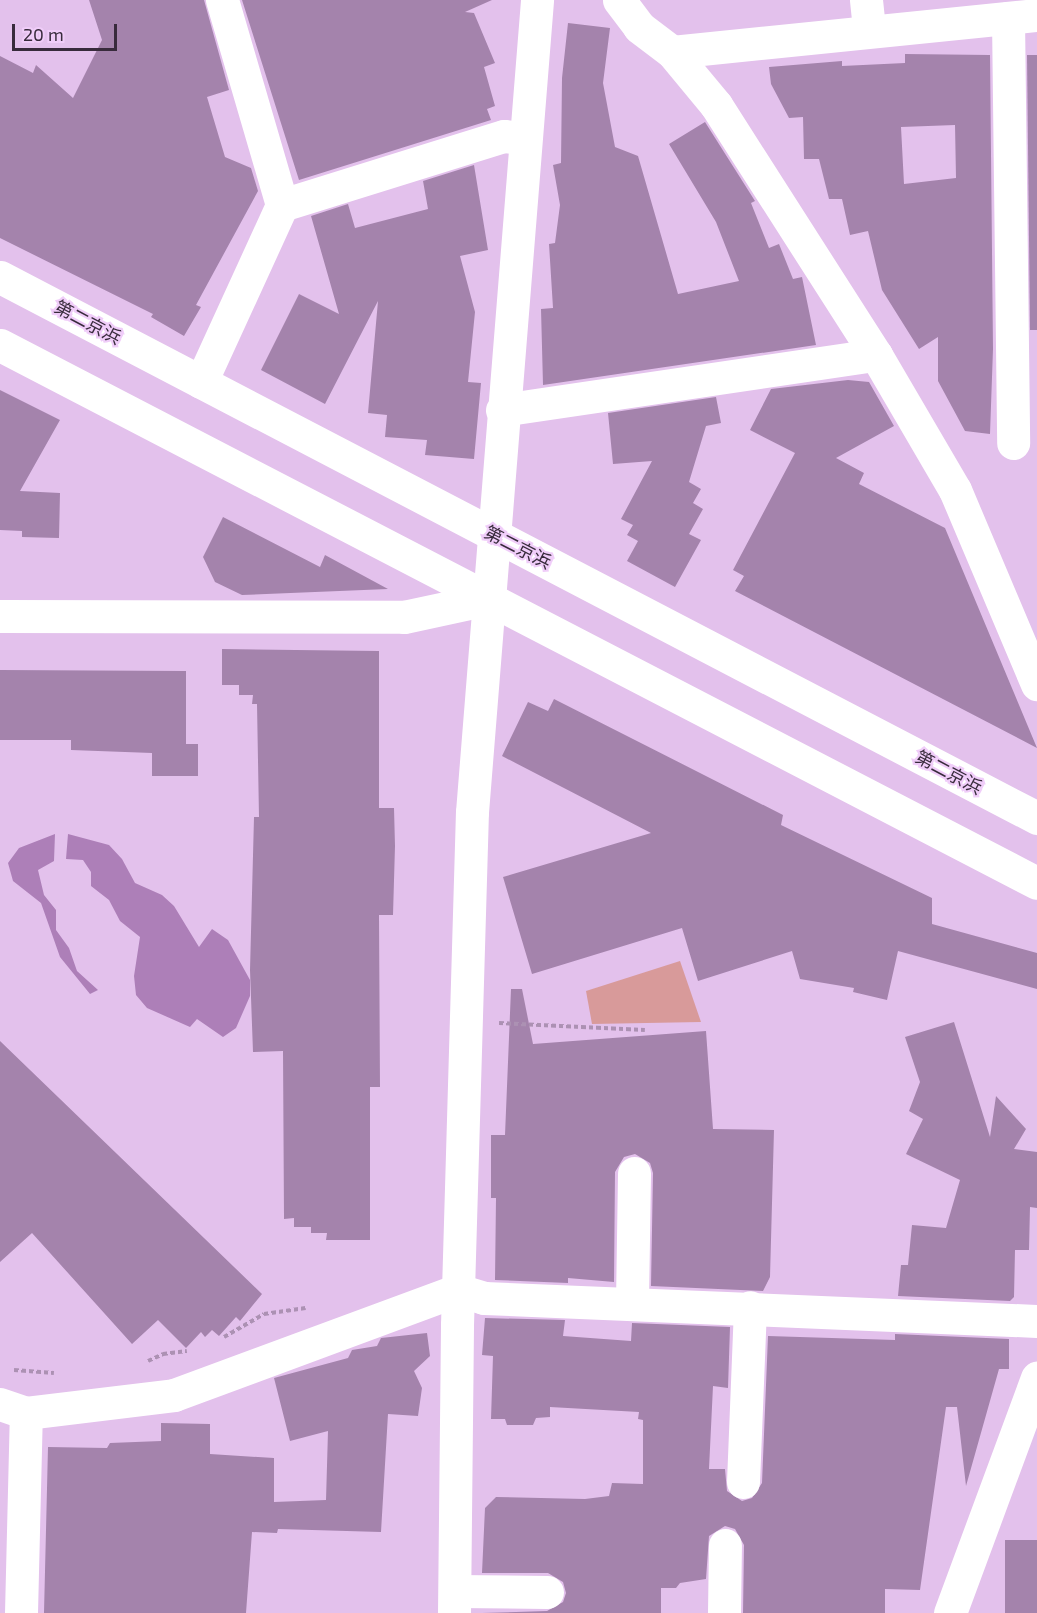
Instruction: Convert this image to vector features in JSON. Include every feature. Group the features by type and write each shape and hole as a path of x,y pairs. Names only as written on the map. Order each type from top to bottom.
{"main road":[{"path":"201,382 282,205 222,0"},
{"path":"537,0 492,534 472,812 469,1022 458,1290 454,1602 547,1592"},
{"path":"619,0 639,27 672,52 717,105 876,354 955,490 1037,684"},
{"path":"672,52 867,15 1022,16 1013,443"},
{"path":"282,205 504,136 524,138"},
{"name":"第二京浜","path":"0,277 1037,818"},
{"path":"0,345 1037,883"},
{"path":"502,410 876,354"},
{"path":"0,616 404,617 487,598"},
{"path":"632,1302 634,1173"},
{"path":"21,1613 13,1408 174,1395 458,1290 484,1298 632,1302 1037,1321"},
{"path":"743,1482 750,1307"},
{"path":"950,1613 1037,1378"},
{"path":"724,1613 725,1545"}],"path":[{"path":"469,1022 645,1030"},
{"path":"218,1340 264,1314 312,1307"},
{"path":"144,1364 163,1354 198,1350"},
{"path":"9,1371 64,1375"}],"shaded area":[{"path":"55,834 54,861 38,870 44,895 56,910 56,930 69,948 77,971 98,990 90,994 60,957 41,903 13,881 8,863 19,848"},
{"path":"68,834 109,845 122,859 135,883 162,895 174,906 199,947 212,929 228,940 250,980 250,996 236,1028 223,1037 197,1019 190,1027 147,1008 136,995 134,976 140,937 120,921 109,900 91,886 91,872 83,860 66,859"},
{"path":"680,961 701,1022 592,1024 586,991"}],"building":[{"path":"89,0 204,0 229,90 207,97 225,157 251,168 258,191 196,305 201,307 184,336 151,317 153,314 0,238 0,56 33,73 36,65 73,98 102,40"},
{"path":"242,0 492,0 465,12 474,13 495,63 484,67 495,106 487,109 491,120 299,180"},
{"path":"568,23 610,28 603,83 615,147 638,156 678,294 739,281 716,222 669,144 705,122 755,201 751,203 769,248 779,244 793,279 802,277 816,345 543,385 541,309 553,308 549,244 555,243 560,205 553,165 561,163 562,78"},
{"path":"905,54 990,55 993,349 990,434 965,431 938,381 938,337 919,349 882,290 868,231 850,235 842,199 829,199 819,159 804,159 803,117 789,118 771,84 769,67 842,61 842,66 905,63","holes":["955,125 956,178 904,184 901,127"]},
{"path":"1027,55 1037,55 1037,330 1030,330"},
{"path":"474,165 488,250 460,256 475,312 468,382 481,383 474,459 425,455 427,440 385,437 387,415 368,413 378,301 325,404 261,370 299,294 339,314 311,216 348,204 355,228 428,209 423,181"},
{"path":"848,380 869,382 894,426 836,458 864,473 859,484 945,528 1037,748 735,591 744,576 733,570 795,453 750,430 771,389"},
{"path":"0,390 60,420 20,491 60,493 59,538 22,537 22,531 0,530"},
{"path":"716,397 721,423 706,426 689,482 701,489 693,503 703,509 689,534 701,540 675,587 627,561 638,541 627,535 633,525 621,519 652,461 613,464 608,413"},
{"path":"223,517 320,567 325,555 388,589 242,595 215,582 203,557"},
{"path":"222,649 379,651 379,808 394,808 395,846 393,915 379,915 380,1087 370,1087 370,1240 326,1240 327,1233 311,1233 311,1227 294,1227 294,1218 284,1219 283,1051 253,1052 250,970 254,817 259,817 257,704 252,704 253,695 239,695 239,685 222,685"},
{"path":"0,670 186,671 186,744 198,744 198,776 152,776 152,753 71,750 71,740 0,740"},
{"path":"554,699 783,815 781,825 932,898 932,924 1037,953 1037,989 898,951 887,1000 853,992 854,988 800,979 792,951 698,981 682,928 532,974 503,877 651,833 502,756 528,702 548,711"},
{"path":"511,989 522,989 533,1044 706,1031 713,1129 774,1130 770,1277 763,1291 651,1286 653,1173 650,1163 635,1154 624,1157 615,1172 614,1282 568,1278 568,1283 495,1280 496,1198 491,1198 491,1135 505,1135"},
{"path":"954,1022 990,1137 996,1096 1026,1129 1014,1149 1037,1152 1037,1208 1030,1207 1029,1250 1015,1250 1014,1297 1010,1301 898,1296 901,1265 908,1265 912,1225 946,1228 960,1180 906,1154 923,1119 909,1111 920,1082 905,1037"},
{"path":"0,1041 262,1294 240,1321 236,1317 219,1336 212,1330 205,1337 201,1332 186,1348 158,1320 132,1344 32,1233 0,1262"},
{"path":"485,1318 565,1320 563,1336 631,1341 632,1323 730,1327 728,1388 713,1386 709,1469 725,1469 727,1491 742,1501 752,1498 762,1483 768,1336 895,1340 895,1334 1009,1339 1009,1369 999,1369 966,1486 957,1407 946,1407 920,1590 885,1589 885,1613 743,1613 744,1545 735,1529 725,1526 709,1536 706,1579 680,1583 676,1588 661,1588 661,1613 482,1613 547,1611 563,1602 566,1593 563,1582 548,1573 482,1573 485,1508 496,1497 585,1499 609,1496 612,1483 643,1484 643,1420 638,1419 639,1412 550,1407 550,1417 536,1418 533,1425 507,1425 505,1419 491,1419 493,1356 482,1355"},
{"path":"427,1333 430,1356 414,1371 422,1388 418,1416 388,1414 381,1532 278,1529 277,1533 252,1532 246,1613 44,1613 48,1447 107,1448 110,1443 161,1441 161,1423 210,1424 210,1454 274,1458 274,1502 326,1500 328,1431 290,1441 274,1378 348,1358 352,1350 377,1346 381,1338"},
{"path":"1005,1540 1037,1540 1037,1613 1005,1613"}]}
